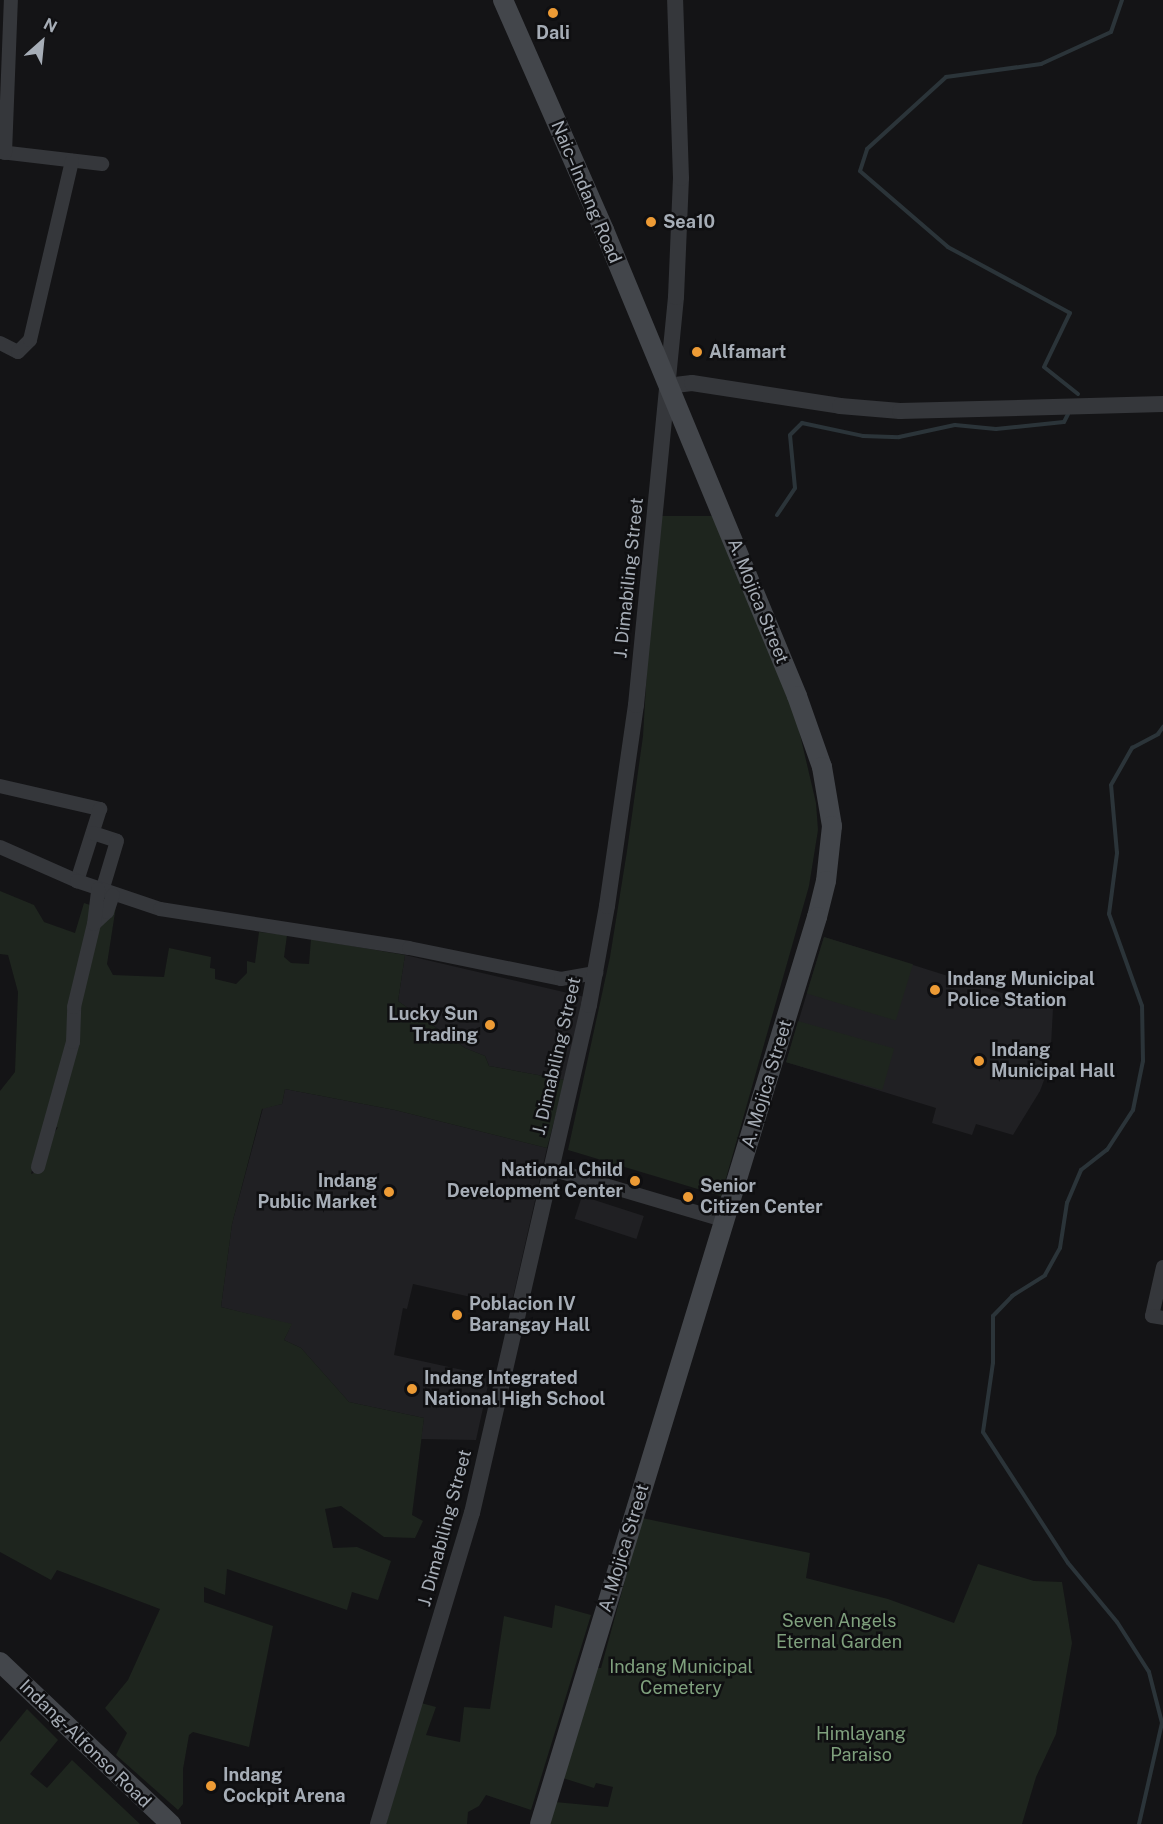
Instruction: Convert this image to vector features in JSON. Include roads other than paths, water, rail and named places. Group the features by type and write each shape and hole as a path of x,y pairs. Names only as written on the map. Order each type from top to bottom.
{"main road":[{"name":"Naic–Indang Road","path":"503,0 667,386"},
{"name":"A. Mojica Street","path":"540,1824 823,898 831,812 822,767 796,696 667,386"},
{"name":"Indang-Alfonso Road","path":"0,1662 171,1824"}],"street":[{"path":"10,0 3,153 102,164"},
{"name":"J. Dimabiling Street","path":"378,1824 463,1546 596,973 636,705 676,297 681,178 675,0"},
{"path":"0,343 18,352 30,340 72,161"},
{"path":"667,386 692,383 818,403 900,411 1163,404"},
{"path":"0,786 100,809 103,814 93,833 77,881"},
{"path":"38,1167 73,1042 74,1007 117,841 93,833"},
{"path":"0,847 104,892 160,909 409,948 561,979 596,973"},
{"path":"551,1169 726,1221"},
{"path":"1162,1271 1152,1316 1162,1321"}],"waterway":[{"path":"1078,394 1044,367 1070,313 948,247 860,171 867,149 946,77 1041,64 1111,32 1122,0"},
{"path":"777,515 795,488 790,435 802,423 863,436 899,437 955,425 996,429 1064,422 1068,414"},
{"path":"1139,1824 1162,1723 1149,1672 1117,1622 1068,1563 983,1432 993,1363 993,1316 1012,1296 1045,1275 1060,1248 1067,1203 1081,1170 1107,1150 1133,1110 1143,1061 1142,1006 1109,914 1117,853 1111,785 1132,748 1158,734 1163,727"}],"place":[{"name":"Dali","path":"553,13"},
{"name":"Sea10","path":"651,222"},
{"name":"Alfamart","path":"697,352"},
{"name":"Indang Municipal Police Station","path":"935,990"},
{"name":"Lucky Sun Trading","path":"490,1025"},
{"name":"Indang Municipal Hall","path":"979,1061"},
{"name":"National Child Development Center","path":"635,1181"},
{"name":"Indang Public Market","path":"389,1192"},
{"name":"Senior Citizen Center","path":"688,1197"},
{"name":"Poblacion IV Barangay Hall","path":"457,1315"},
{"name":"Indang Integrated National High School","path":"412,1389"},
{"name":"Indang Cockpit Arena","path":"211,1786"}],"park label":[{"name":"Seven Angels Eternal Garden","path":"839,1632"},
{"name":"Indang Municipal Cemetery","path":"681,1678"},
{"name":"Himlayang Paraiso","path":"861,1745"}]}
